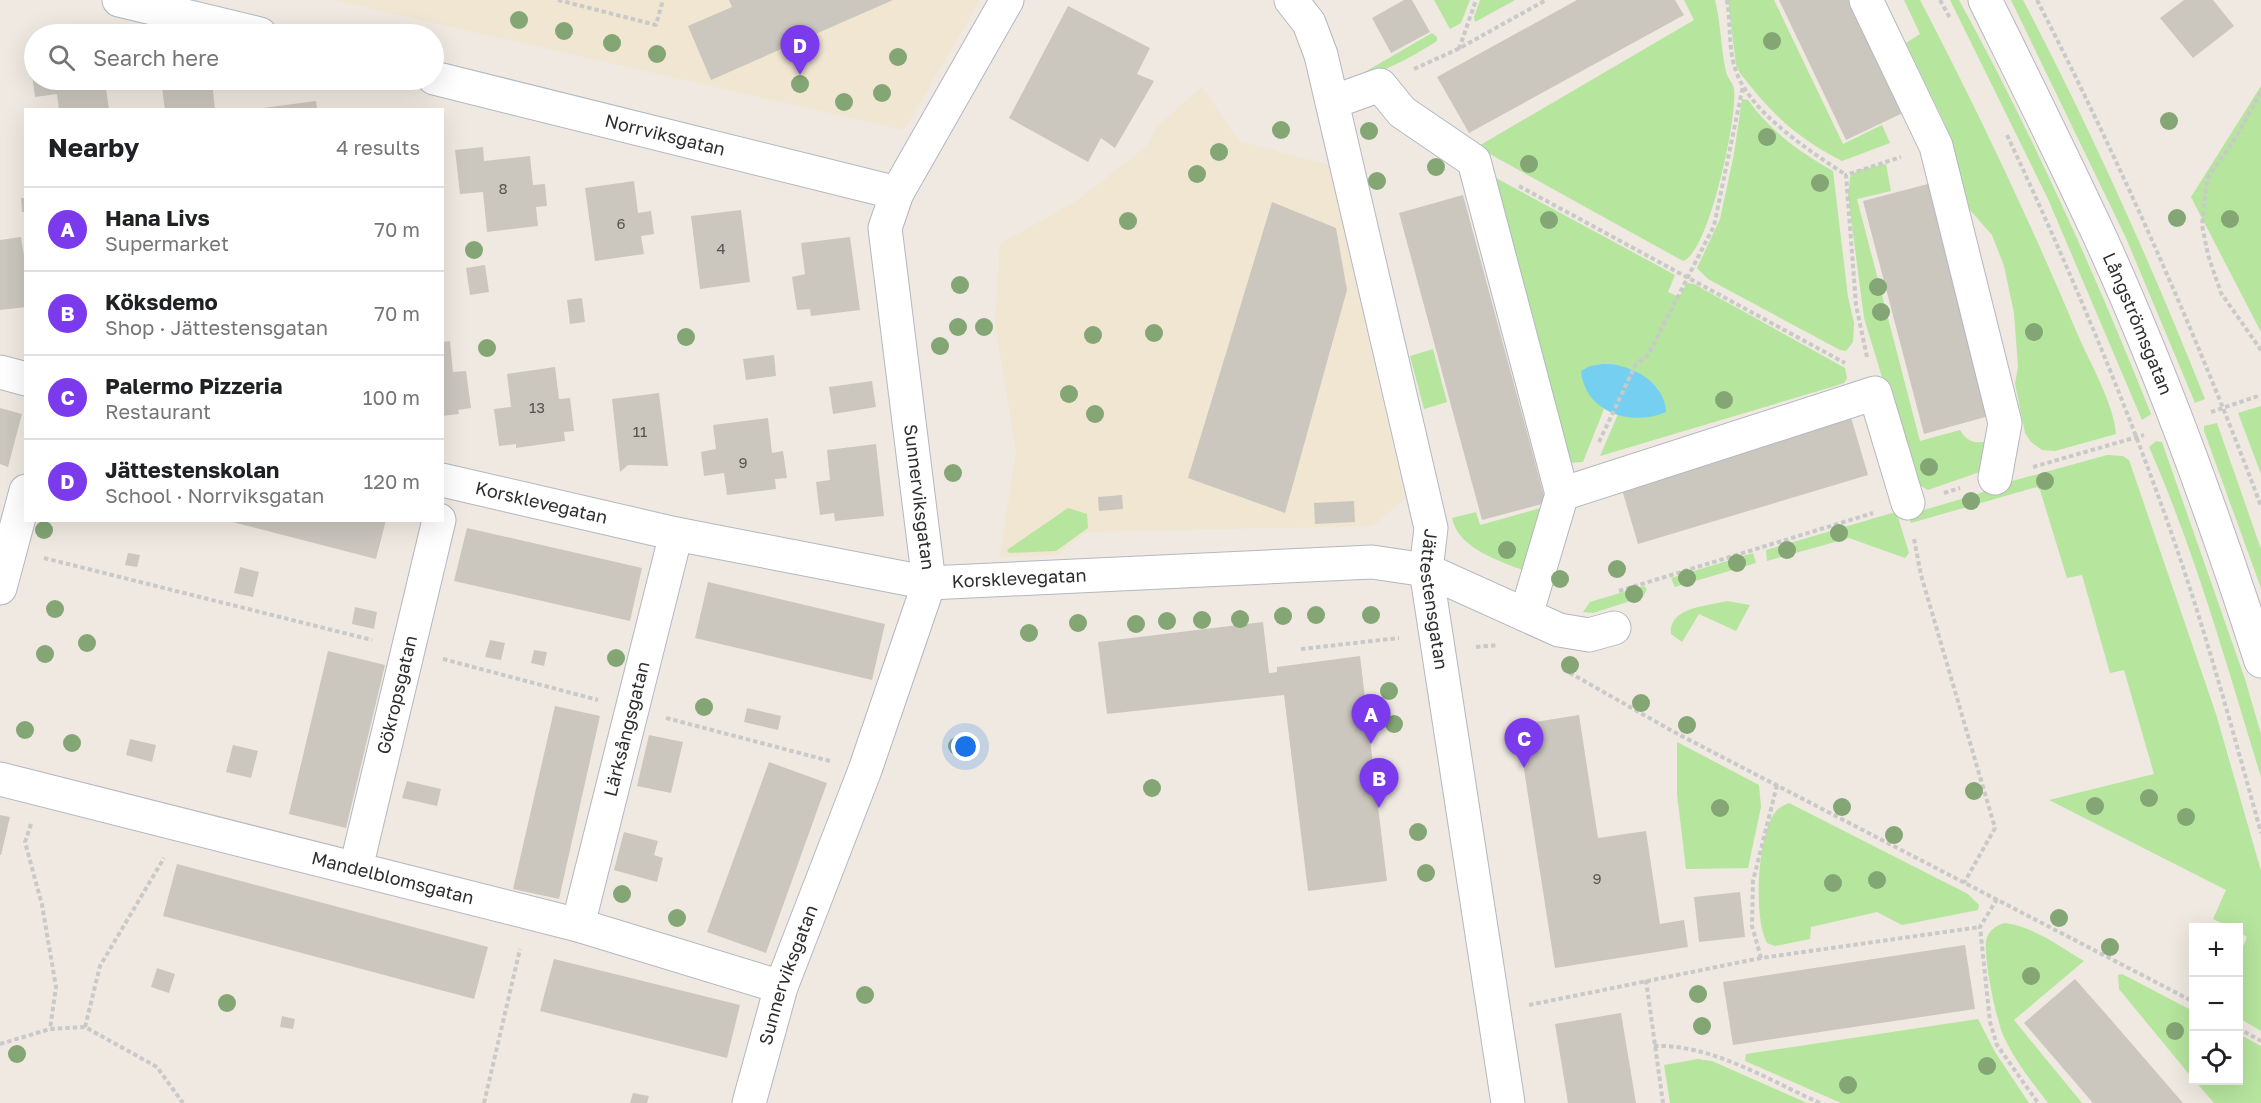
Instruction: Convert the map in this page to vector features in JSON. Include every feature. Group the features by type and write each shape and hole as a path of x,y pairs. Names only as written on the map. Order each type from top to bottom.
{"street":[{"path":"119,0 219,24"},
{"name":"Sunnerviksgatan","path":"748,1103 782,987 865,770 929,583 885,228 897,193 1007,0"},
{"name":"Jättestensgatan","path":"1291,0 1309,23 1321,55 1431,528 1426,570 1508,1103"},
{"path":"1866,0 1936,146 2005,423 1995,478"},
{"name":"Långströmsgatan","path":"1985,0 2100,238 2165,392 2239,593 2261,661"},
{"name":"Norrviksgatan","path":"444,80 897,193"},
{"path":"1333,102 1380,85 1402,112 1474,161 1562,494 1526,615"},
{"path":"0,372 24,378"},
{"path":"1562,494 1873,386 1908,503"},
{"name":"Korsklevegatan","path":"445,490 929,583 1372,562 1426,570 1559,630 1589,635 1614,628"},
{"path":"0,588 24,498"},
{"name":"Gökropsgatan","path":"356,868 439,522"},
{"name":"Lärksångsgatan","path":"578,925 676,534"},
{"name":"Mandelblomsgatan","path":"0,779 578,925 782,987"}],"path":[{"path":"558,0 656,25 663,0"},
{"path":"1458,50 1476,0"},
{"path":"1380,85 1458,50 1546,0"},
{"path":"1727,0 1734,68 1743,86 1783,132 1846,175"},
{"path":"1940,0 1955,28"},
{"path":"2037,0 2099,122 2221,399 2261,506"},
{"path":"1610,415 1636,364 1648,355 1714,226 1743,86"},
{"path":"2261,92 2236,137 2207,179 2202,225 2208,255 2221,293 2261,350"},
{"path":"2005,131 2050,226 2136,438 2170,529 2210,651 2261,833"},
{"path":"1846,175 1936,146"},
{"path":"1474,161 1687,276 1873,386"},
{"path":"1846,175 1856,305 1873,386"},
{"path":"1616,592 1748,549 2136,438"},
{"path":"1908,503 1921,575 1995,828 1964,883"},
{"path":"1397,627 1402,654 1506,644"},
{"path":"1301,649 1399,638"},
{"path":"1554,664 1777,785 2189,1000"},
{"path":"1761,958 1752,926 1753,881 1777,785"},
{"path":"40,789 26,842 42,905 56,987 50,1029"},
{"path":"85,1027 100,966 165,858 173,822"},
{"path":"1997,899 1980,927 1990,1022 1996,1046 2038,1103"},
{"path":"484,1103 529,912"},
{"path":"1494,1012 1761,958 1980,927"},
{"path":"1646,980 1663,1103"},
{"path":"0,1044 50,1029 85,1027 157,1067 183,1103"},
{"path":"2243,1031 2261,1041"},
{"path":"1654,1046 1674,1045 1707,1052 1820,1103"}],"shaded area":[{"path":"333,0 980,0 904,130"},
{"path":"1202,87 1239,141 1329,165 1405,499 1372,526 1086,532 1058,555 1000,557 1016,451 995,324 1000,244 1079,199 1147,146 1157,126"}],"green space":[{"path":"1434,0 1470,0 1461,23 1450,29"},
{"path":"1480,0 1515,0 1475,22 1474,17"},
{"path":"1684,0 1715,0 1726,72 1734,89 1734,104 1720,182 1712,210 1693,252 1683,261 1477,147 1694,20"},
{"path":"1728,0 1774,0 1843,144 1882,125 1890,143 1842,161 1811,143 1785,123 1752,88 1736,65"},
{"path":"1904,0 1920,0 1962,82 2021,206 2100,383 2111,410 2116,434 2055,451 2042,450 2031,442 2025,433 2015,384 2018,367 2014,313 2004,266 1992,235 1970,210 1945,124 1906,43 1920,34"},
{"path":"1950,0 1959,0 2012,101 2061,204 2108,309 2151,414 2142,420 2048,199"},
{"path":"2011,0 2023,0 2073,98 2142,247 2205,399 2195,403 2126,238"},
{"path":"1432,33 1437,37 1437,41 1422,50 1389,67 1363,73"},
{"path":"2261,86 2261,332 2191,197"},
{"path":"1742,99 1748,100 1766,122 1787,140 1809,157 1833,171 1848,297 1854,323 1853,342 1846,351 1840,350 1708,279 1697,268 1720,219 1734,154"},
{"path":"1886,164 1891,191 1857,199 1920,441 1960,430 1966,438 1974,442 1992,440 2000,465 1928,490 1914,482 1864,318 1848,195 1850,177 1858,170"},
{"path":"1491,177 1675,275 1668,292 1679,297 1687,283 1694,284 1845,368 1847,378 1844,383 1835,386 1600,456 1618,414 1622,416 1659,390 1642,375 1630,369 1597,403 1604,409 1583,462 1566,463"},
{"path":"1433,349 1447,402 1424,409 1410,356"},
{"path":"2261,406 2261,474 2238,413"},
{"path":"2217,423 2261,549 2261,588 2204,431 2204,426"},
{"path":"2156,441 2162,442 2245,679 2261,734 2261,777 2196,569 2149,447"},
{"path":"2107,455 2123,456 2129,460 2216,714 2261,871 2261,1031 2243,1020 2243,946 2247,937 2243,934 2243,923 2222,923 2213,919 2226,890 2049,800 2154,774 2124,670 2110,673 2082,575 2067,578 2040,490 2037,487 1911,523 1910,521 1914,513 1978,494 1998,485"},
{"path":"1548,506 1527,572 1471,546 1456,529 1452,518 1476,512 1480,525"},
{"path":"1068,508 1087,514 1088,528 1056,551 1009,553 1007,550"},
{"path":"1892,513 1897,514 1909,553 1905,558 1849,538 1767,561 1766,550"},
{"path":"1753,553 1756,563 1675,587 1671,578"},
{"path":"1644,586 1647,589 1643,597 1593,613 1583,612 1590,602"},
{"path":"1727,601 1750,605 1736,631 1699,614 1682,642 1671,634 1672,625 1682,613"},
{"path":"1677,742 1759,785 1761,807 1748,868 1686,869 1677,794"},
{"path":"1789,803 1968,894 1979,905 1978,910 1902,925 1877,912 1811,927 1810,939 1775,946 1767,943 1760,915 1761,855 1770,821 1777,810"},
{"path":"2005,923 2036,933 2084,961 2014,1020 2082,1103 2048,1103 2019,1063 2004,1037 1991,990 1986,941 1991,931"},
{"path":"2122,974 2189,1009 2189,1074 2119,989 2118,975"},
{"path":"1978,1019 1995,1052 2029,1103 1841,1103 1745,1061 1746,1054"},
{"path":"2243,1036 2261,1046 2261,1103 2214,1103 2198,1085 2243,1085"},
{"path":"1698,1059 1712,1061 1807,1103 1670,1103 1664,1065"}],"water":[{"path":"1603,364 1624,367 1644,376 1660,392 1666,412 1639,418 1625,417 1601,406 1591,397 1584,385 1581,371 1590,366"}],"building":[{"path":"729,0 893,0 711,80 688,26 732,7"},
{"path":"1404,0 1412,0 1430,32 1391,53 1372,18"},
{"path":"1577,0 1675,0 1684,15 1469,133 1437,77"},
{"path":"1779,0 1856,0 1909,110 1846,140"},
{"path":"2184,0 2213,0 2234,26 2193,58 2160,18"},
{"path":"1068,6 1150,48 1137,74 1154,81 1115,148 1101,138 1088,162 1009,118"},
{"path":"34,90 106,90 109,108 59,108 57,94 35,97"},
{"path":"162,90 213,90 215,108 165,108"},
{"path":"316,101 317,108 263,108"},
{"path":"483,147 484,161 530,156 533,185 545,184 547,206 536,207 538,226 487,232 483,192 460,194 455,150"},
{"path":"634,181 638,213 651,211 654,234 641,236 644,254 595,261 585,188"},
{"path":"1928,184 1989,416 1924,434 1863,201"},
{"path":"1463,195 1546,503 1482,520 1399,213"},
{"path":"21,198 24,198 24,212 22,212"},
{"path":"1272,202 1336,228 1347,290 1285,513 1188,478"},
{"path":"741,210 750,282 700,289 691,216"},
{"path":"21,237 24,256 24,307 0,310 0,240"},
{"path":"850,237 860,310 811,316 810,309 797,310 792,277 805,274 801,243"},
{"path":"485,265 489,292 470,295 466,268"},
{"path":"582,298 585,322 570,324 567,300"},
{"path":"450,341 453,372 466,371 471,408 458,410 459,414 444,416 444,342"},
{"path":"774,355 776,376 746,380 743,359"},
{"path":"555,367 559,399 570,398 574,431 564,432 565,441 516,448 516,444 499,446 494,409 511,407 507,374"},
{"path":"872,381 876,407 833,414 829,387"},
{"path":"659,393 668,466 628,465 620,472 612,399"},
{"path":"0,408 22,414 8,467 0,464"},
{"path":"1850,414 1868,475 1638,544 1620,483"},
{"path":"768,418 772,453 783,451 787,478 775,479 776,489 727,495 724,473 704,476 701,452 716,449 713,425"},
{"path":"876,444 884,516 835,521 834,513 820,515 816,482 830,480 827,450"},
{"path":"1122,495 1123,509 1099,511 1098,497"},
{"path":"1354,501 1355,522 1315,524 1314,503"},
{"path":"233,522 385,522 376,559"},
{"path":"467,528 642,568 630,621 454,581"},
{"path":"128,553 140,555 137,567 125,565"},
{"path":"240,567 259,572 253,597 234,593"},
{"path":"708,582 885,624 872,680 695,638"},
{"path":"355,607 377,612 374,629 352,624"},
{"path":"1263,622 1269,673 1277,672 1277,667 1360,656 1387,881 1308,891 1284,695 1107,714 1098,642"},
{"path":"490,640 505,643 501,660 485,657"},
{"path":"534,650 547,652 544,666 531,663"},
{"path":"328,651 385,665 346,828 289,814"},
{"path":"555,706 600,716 559,899 513,889"},
{"path":"747,708 781,716 778,730 744,722"},
{"path":"1579,715 1598,838 1646,831 1660,924 1684,920 1688,947 1555,968 1517,725"},
{"path":"649,735 683,742 671,793 637,786"},
{"path":"130,739 156,745 152,762 126,755"},
{"path":"233,745 258,751 251,778 226,772"},
{"path":"769,762 827,783 766,953 707,932"},
{"path":"407,781 441,789 437,806 402,798"},
{"path":"0,815 10,817 1,855 0,855"},
{"path":"624,832 658,841 654,855 663,858 657,882 614,870"},
{"path":"177,864 488,947 474,999 163,916"},
{"path":"1740,892 1745,937 1699,942 1694,897"},
{"path":"1965,945 1975,1009 1733,1045 1723,982"},
{"path":"554,959 740,1005 727,1058 540,1011"},
{"path":"157,968 175,974 169,993 151,987"},
{"path":"2075,979 2183,1103 2093,1103 2024,1023"},
{"path":"1621,1013 1636,1103 1568,1103 1555,1024"},
{"path":"282,1016 295,1019 293,1029 280,1027"},
{"path":"633,1093 649,1096 647,1103 630,1103"}],"place":[{"name":"Jättestenskolan","path":"800,75"},
{"name":"Hana Livs","path":"1371,744"},
{"name":"Palermo Pizzeria","path":"1524,768"},
{"name":"Köksdemo","path":"1379,808"}]}
